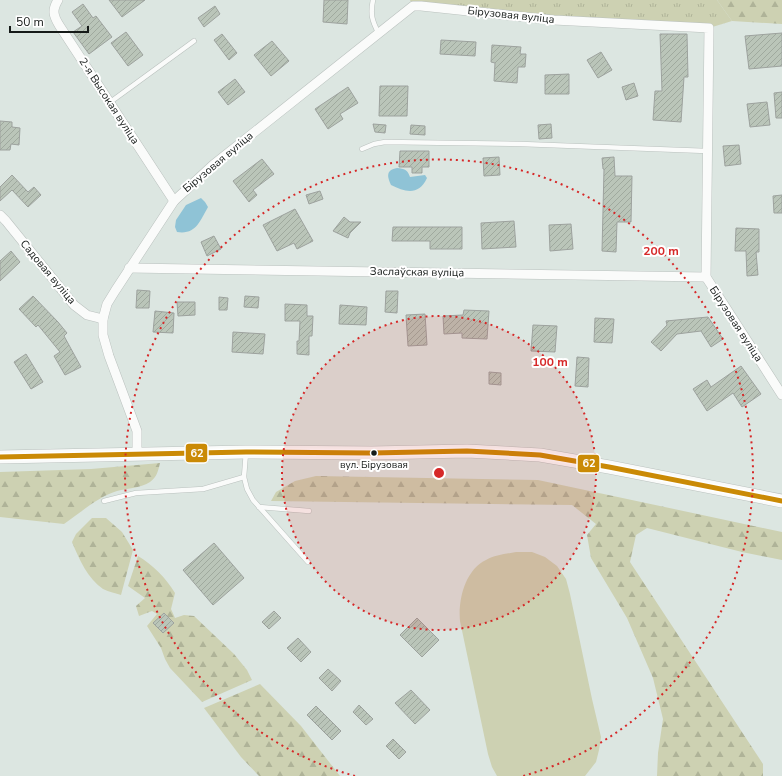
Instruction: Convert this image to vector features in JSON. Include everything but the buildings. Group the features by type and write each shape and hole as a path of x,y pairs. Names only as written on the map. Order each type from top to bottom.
{"main road":[{"path":"0,457 246,452 467,451 540,455 782,501"}],"street":[{"name":"2-я Высокая вуліца","path":"54,2 54,16 59,25 174,201"},
{"name":"Бірузовая вуліца","path":"137,454 137,430 109,356 103,335 103,319 107,304 174,201 213,165 379,34 411,3 421,6 554,20 709,28 706,277 782,395"},
{"name":"Садовая вуліца","path":"0,215 74,305 87,315 103,319"},
{"name":"Заслаўская вуліца","path":"129,268 706,277"}],"lane":[{"path":"373,0 371,16 379,34"},
{"path":"110,103 194,41"},
{"path":"362,150 374,144 385,142 521,144 707,151"},
{"path":"246,452 244,477 253,500 308,562"},
{"path":"104,501 136,493 203,489 244,477"},
{"path":"259,507 309,511"}],"green space":[{"path":"410,0 717,0 732,21 709,28 413,6"},
{"path":"717,0 782,0 782,24 732,21"},
{"path":"160,463 156,476 150,482 139,487 110,493 90,505 64,524 0,517 0,472 91,469"},
{"path":"316,476 538,480 782,532 782,560 742,552 647,528 636,535 630,562 763,764 763,776 657,776 658,753 663,719 653,678 627,618 591,558 587,535 596,524 572,505 271,501 276,492 295,481"},
{"path":"92,518 106,518 122,532 133,550 121,595 103,589 93,580 81,562 72,542 76,534"},
{"path":"516,552 532,552 545,557 557,566 566,579 601,737 596,762 585,776 497,776 492,767 460,621 460,604 464,586 473,571 479,565 493,557"},
{"path":"138,556 159,572 175,593 171,609 175,618 184,615 194,616 234,654 247,670 252,680 202,702 170,668 161,648 147,626 157,614 152,611 139,616 136,606 145,598 128,586"},
{"path":"260,684 301,726 340,776 259,776 241,757 204,708"}],"water":[{"path":"397,168 408,172 410,177 425,175 427,178 420,188 406,191 391,185 388,174 391,170"},
{"path":"201,198 208,207 200,222 189,231 177,232 175,227 176,220 186,205"}],"transit line":[{"name":"62","path":"0,457 246,452 372,453 467,451 540,455 782,501"}],"place":[{"name":"вул. Бірузовая","path":"374,453"}]}
